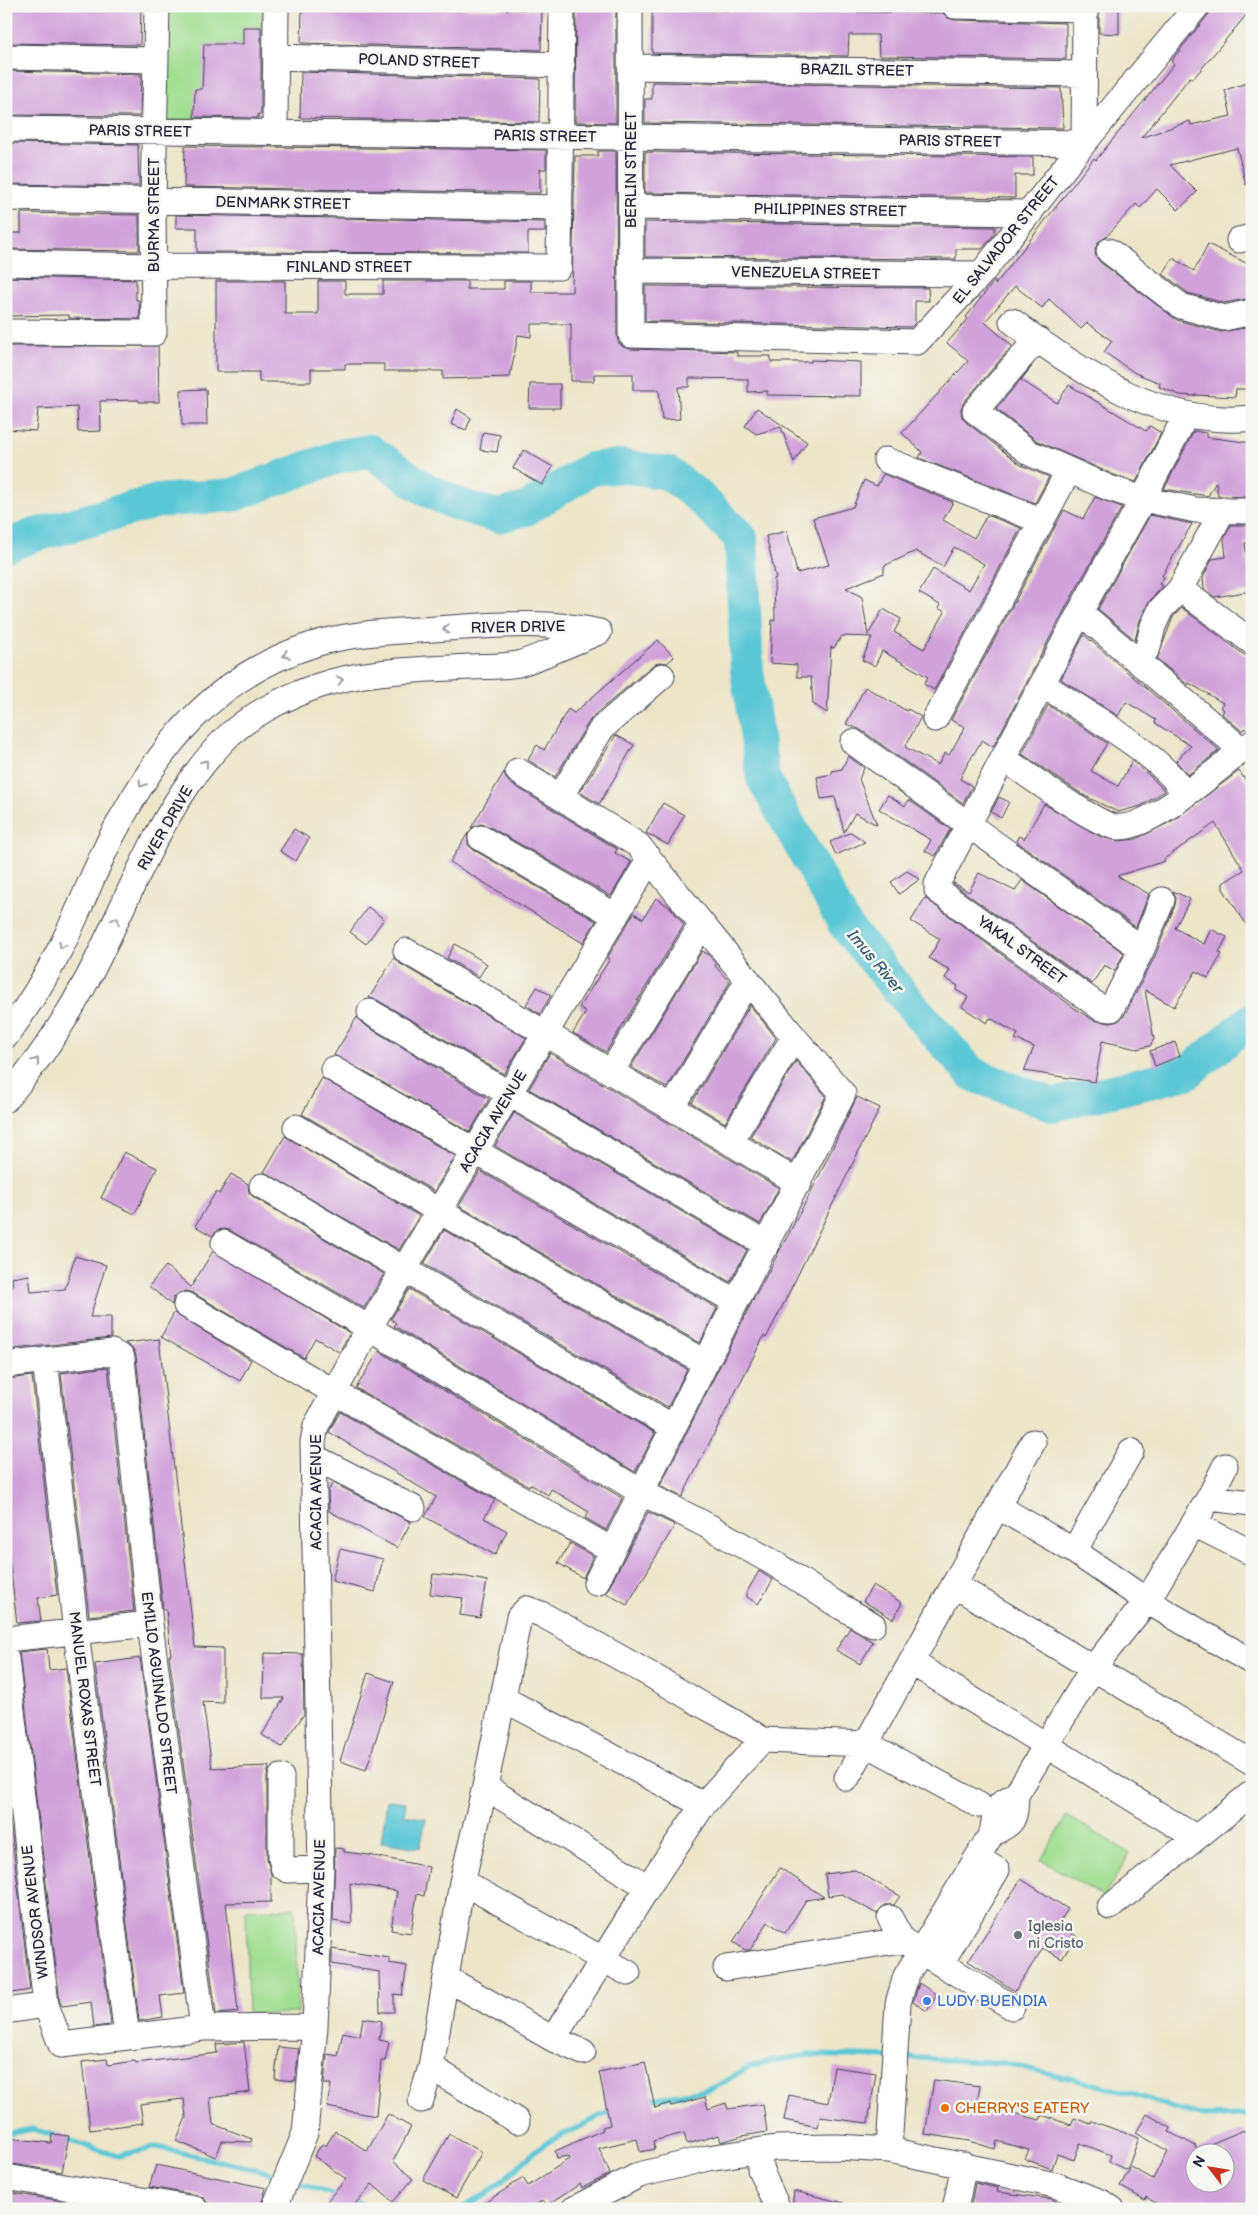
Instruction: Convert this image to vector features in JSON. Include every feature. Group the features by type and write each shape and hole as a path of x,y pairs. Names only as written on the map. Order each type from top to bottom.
{"street":[{"name":"BURMA STREET","path":"6,332 154,333 153,201 157,6"},
{"path":"275,132 276,6"},
{"name":"FINLAND STREET","path":"6,263 154,266 559,268 562,6"},
{"name":"BERLIN STREET","path":"630,6 631,335"},
{"path":"955,6 1085,7 1084,143"},
{"name":"EL SALVADOR STREET","path":"631,335 917,342 981,274 1084,143 1197,6"},
{"path":"6,57 156,60"},
{"name":"POLAND STREET","path":"276,57 562,65"},
{"name":"BRAZIL STREET","path":"630,67 1084,74"},
{"name":"PARIS STREET","path":"6,129 1084,143"},
{"name":"DENMARK STREET","path":"6,198 560,208"},
{"name":"PHILIPPINES STREET","path":"631,207 1030,213"},
{"path":"1109,250 1181,306 1224,318 1252,312"},
{"name":"VENEZUELA STREET","path":"631,271 981,274"},
{"path":"1012,321 1036,340 1114,388 1186,415 1229,421 1252,418"},
{"path":"1036,340 975,411 1030,453 1109,488 1196,510 1252,511"},
{"path":"968,825 1186,415"},
{"path":"886,460 1042,521"},
{"path":"935,719 1069,470"},
{"path":"1139,662 1148,647 1153,626 1161,609 1180,589 1223,510"},
{"path":"1180,589 1252,642"},
{"path":"1003,758 1096,819 1117,827 1137,823 1167,807 1247,746 1139,662 1080,612"},
{"name":"RIVER DRIVE","path":"6,1036 30,1004 61,947 110,839 128,807 171,742 196,713 225,689 257,669 285,655 316,644 351,637 384,632 535,624 578,627 598,632 517,664 379,673 346,678 296,695 247,721 224,740 185,791 148,855 89,977 69,1012 46,1048 6,1099"},
{"path":"560,796 602,728 662,676"},
{"path":"1042,684 1143,751 1176,780 1184,794"},
{"path":"853,742 1142,949 1162,900"},
{"path":"518,771 638,845 794,1037 844,1094 736,1302 596,1583"},
{"name":"YAKAL STREET","path":"968,825 937,884 938,890 1101,1008 1111,1009 1142,949"},
{"path":"481,838 616,916"},
{"name":"ACACIA AVENUE","path":"278,2200 305,2133 315,2027 321,1868 313,1442 316,1426 369,1328 649,860"},
{"path":"611,1072 702,924"},
{"path":"406,950 799,1183"},
{"path":"672,1108 748,980"},
{"path":"370,1012 767,1244"},
{"path":"730,1142 794,1037"},
{"path":"333,1069 736,1302"},
{"path":"296,1126 439,1211 706,1363"},
{"path":"262,1186 674,1427"},
{"path":"224,1243 641,1492 690,1516 772,1562 833,1602 873,1625"},
{"path":"186,1305 334,1392 612,1550"},
{"name":"EMILIO AGUINALDO STREET","path":"45,1360 112,1352 122,1358 150,1624 203,2028"},
{"path":"6,1365 45,1360"},
{"name":"MANUEL ROXAS STREET","path":"45,1360 76,1632 127,2037"},
{"path":"847,1778 1033,1442"},
{"path":"1074,1551 1131,1451"},
{"path":"314,1457 413,1508"},
{"path":"889,2150 898,2003 914,1943 977,1858 992,1833 995,1813 999,1805 1002,1801 1016,1795 1093,1668 1147,1601 1194,1524 1225,1466"},
{"path":"1209,1498 1252,1503"},
{"path":"997,1506 1074,1551 1147,1601 1252,1662"},
{"path":"1194,1524 1252,1554"},
{"path":"954,1585 1252,1763"},
{"path":"421,2100 431,2066 462,1882 485,1787 519,1617 528,1608 651,1675 732,1723 750,1731 762,1740 867,1744 979,1805"},
{"path":"6,1639 150,1624"},
{"name":"WINDSOR AVENUE","path":"6,1658 46,2005 61,2044 127,2037"},
{"path":"911,1662 1195,1837"},
{"path":"502,1698 703,1805"},
{"path":"553,2040 648,1887 703,1805 762,1740"},
{"path":"281,1777 283,1867 288,1870 321,1868"},
{"path":"485,1787 648,1887"},
{"path":"1110,1907 1252,1793"},
{"path":"462,1882 628,1973"},
{"path":"726,1968 914,1943 1012,2007"},
{"path":"446,1978 553,2040 583,2052"},
{"path":"6,2011 46,2005"},
{"path":"127,2037 203,2028 315,2027"},
{"path":"431,2066 517,2121"},
{"path":"574,2209 639,2175 708,2158 776,2148 837,2147 889,2150 964,2164 1055,2185 1101,2202 1112,2209"},
{"path":"760,2151 760,2169 778,2209"},
{"path":"955,2209 964,2164"},
{"path":"6,2177 196,2209"}],"green space":[{"path":"160,6 263,6 259,124 157,127"},
{"path":"1067,1816 1130,1853 1104,1897 1041,1860"},
{"path":"295,1908 298,2013 248,2014 246,1910"}],"water":[{"path":"387,1800 406,1802 404,1815 426,1819 420,1848 381,1842"}],"building":[{"path":"6,6 141,6 140,45 6,43"},
{"path":"576,6 616,6 616,123 575,122"},
{"path":"1099,6 1119,6 1119,34 1099,33"},
{"path":"1211,6 1252,6 1252,8 1193,79 1190,77 1141,138 1190,121 1191,125 1231,116 1225,90 1247,83 1252,98 1252,184 1246,185 1237,148 1170,165 1197,192 1178,210 1157,189 1140,208 1136,204 1106,237 1098,242 1095,250 1096,257 1100,262 1177,320 1221,332 1251,327 1252,389 1236,389 1235,397 1180,395 1159,387 1160,383 1135,373 1104,352 1112,341 1087,323 1081,329 1049,299 1042,308 1015,286 985,322 1012,346 964,402 961,409 962,417 966,422 1021,465 1049,477 1035,503 919,458 922,452 902,433 968,361 947,343 968,319 966,317 995,280 995,285 1094,158 1096,160 1174,64 1171,61 1208,15"},
{"path":"383,7 542,10 541,50 301,43 302,9"},
{"path":"652,10 943,13 948,18 955,20 1066,23 1066,59 879,56 878,35 849,35 848,56 652,53"},
{"path":"243,27 261,27 261,114 258,114 258,118 194,117 195,89 202,89 204,44 243,44"},
{"path":"6,71 141,74 140,116 6,115"},
{"path":"301,72 540,79 539,122 300,118"},
{"path":"652,82 1061,88 1063,128 645,123 645,99 652,99"},
{"path":"6,143 138,145 139,186 6,184"},
{"path":"185,146 546,150 546,169 540,169 540,193 184,187"},
{"path":"598,151 616,151 617,335 618,342 623,347 631,349 737,352 737,356 771,356 771,362 811,362 811,360 861,362 861,396 766,395 768,391 748,392 748,379 689,378 689,387 678,387 680,419 662,420 659,390 633,390 633,374 594,374 594,381 571,381 571,324 531,324 531,337 518,335 510,377 443,379 443,371 384,371 384,364 345,364 345,369 311,369 311,382 259,382 259,372 216,372 216,281 285,281 285,314 318,314 318,281 345,281 345,294 383,294 383,281 467,281 467,289 504,289 504,281 531,281 531,292 572,292 575,156 598,156"},
{"path":"645,152 1033,157 1033,175 1015,175 1015,198 645,193"},
{"path":"21,213 139,215 139,251 6,249 6,233 21,233"},
{"path":"176,215 545,222 545,232 528,232 528,253 197,252 197,228 176,228"},
{"path":"645,222 995,227 995,233 982,249 956,249 956,259 645,257"},
{"path":"1208,244 1252,266 1252,298 1224,303 1188,293 1163,274 1173,258 1194,271"},
{"path":"6,277 136,280 136,300 139,300 140,319 69,318 69,315 6,316"},
{"path":"645,286 928,288 929,301 915,301 915,323 911,327 645,321"},
{"path":"6,346 158,346 159,402 139,402 139,400 100,401 101,431 78,432 77,407 38,409 36,431 6,429"},
{"path":"1032,366 1021,380 1057,403 1069,385 1146,431 1150,426 1161,433 1136,482 1114,475 1037,441 996,409"},
{"path":"530,384 560,384 560,408 529,408"},
{"path":"206,389 207,425 182,425 181,390"},
{"path":"757,408 807,442 794,462 781,427 756,434 745,426"},
{"path":"457,409 471,418 466,430 451,424"},
{"path":"1194,431 1206,433 1206,437 1252,443 1252,497 1218,496 1216,482 1208,496 1164,489"},
{"path":"483,432 500,435 497,452 480,450"},
{"path":"524,450 553,467 542,485 513,468"},
{"path":"883,474 953,502 943,520 974,538 987,515 1021,528 934,690 924,684 928,677 882,651 875,666 862,660 872,637 842,636 834,648 831,647 827,713 813,704 811,677 797,677 797,665 770,663 772,620 775,620 774,579 776,578 766,536 787,531 797,573 829,565 813,518 853,507 864,480 877,486","holes":["954,547 984,564 969,590 933,569 919,593 940,605 938,608 945,612 924,649 894,632 901,619 883,609 868,635 862,597 846,588 884,573 884,566 916,551 943,567"]},
{"path":"1095,497 1122,507 1067,605 993,747 982,740 967,765 960,779 972,786 963,803 861,730 846,724 865,687 921,717 905,747 938,765 945,753 949,755 965,727 951,720 1064,510 1083,519"},
{"path":"1150,515 1192,524 1162,576 1164,577 1159,584 1163,586 1148,603 1140,620 1135,640 1098,609"},
{"path":"1231,525 1252,525 1252,542 1245,543 1251,591 1215,597 1204,589 1203,578 1212,559 1226,557 1224,539"},
{"path":"1182,608 1243,654 1252,657 1252,729 1247,730 1244,728 1242,731 1222,714 1224,710 1220,707 1223,703 1189,683 1188,685 1157,659 1173,617"},
{"path":"1084,635 1219,750 1188,775 1176,761 1191,746 1155,723 1156,720 1126,702 1118,716 1061,679"},
{"path":"658,640 674,657 667,663 660,662 653,665 592,717 555,777 528,760 537,745 544,750 568,709 574,713"},
{"path":"1048,705 1107,743 1091,771 1118,786 1132,761 1165,791 1141,806 1118,812 1085,796 1022,754"},
{"path":"616,735 634,745 599,804 580,792"},
{"path":"848,756 864,768 859,779 877,825 855,813 844,832 835,797 821,799 817,777 832,774 832,771 842,769"},
{"path":"1239,771 1252,789 1252,933 1223,889 1223,883 1244,870 1215,823 1164,859 1165,861 1117,876 1149,894 1136,927 1016,841 1019,836 1024,839 1044,804 1101,837 1118,841 1136,839 1172,821"},
{"path":"504,772 510,783 617,849 615,853 631,862 611,896 488,826 481,824 471,828"},
{"path":"888,795 905,806 909,800 950,829 935,856 925,851 931,840 879,809"},
{"path":"999,797 1009,802 1001,818 991,812"},
{"path":"663,803 684,815 668,845 646,833"},
{"path":"294,829 309,838 296,861 280,851"},
{"path":"851,832 865,842 836,855 830,842"},
{"path":"468,833 468,845 474,850 596,921 583,943 450,862"},
{"path":"907,871 920,879 899,894 891,882"},
{"path":"979,873 1015,891 1022,880 1124,953 1115,971 1104,965 1092,984 953,884 969,892"},
{"path":"1173,891 1190,899 1175,928 1204,944 1211,929 1227,937 1219,952 1222,954 1208,978 1196,971 1174,1007 1145,990 1154,1039 1150,1046 1137,1049 1102,1041 1095,1082 1024,1071 1034,1047 1015,1039 1018,1034 990,1018 987,1023 962,1007 968,997 956,990 958,986 945,978 950,970 929,958 940,939 911,921 925,898 1077,1010 1093,1020 1110,1023 1118,1021 1124,1016 1155,956 1175,905 1176,898"},
{"path":"656,898 671,908 684,925 606,1052 573,1033 586,1012 579,1007 610,959 607,958 634,913 643,919"},
{"path":"368,907 384,919 366,944 350,932"},
{"path":"455,944 487,964 479,977 447,958"},
{"path":"702,951 708,954 716,964 715,966 730,982 667,1088 631,1067"},
{"path":"394,958 399,963 526,1038 504,1074 377,1000 369,998"},
{"path":"537,987 551,995 540,1014 526,1005"},
{"path":"750,1005 776,1038 725,1123 692,1103"},
{"path":"357,1017 363,1024 489,1099 470,1132 334,1055"},
{"path":"1175,1042 1180,1056 1155,1066 1150,1051"},
{"path":"550,1053 779,1188 760,1224 529,1089"},
{"path":"796,1061 826,1096 792,1162 750,1137"},
{"path":"322,1078 455,1156 434,1191 302,1114"},
{"path":"857,1097 880,1108 780,1311 766,1338 764,1336 682,1497 660,1486 749,1308 812,1190"},
{"path":"514,1113 747,1250 730,1282 495,1146"},
{"path":"285,1136 419,1216 399,1250 264,1172"},
{"path":"124,1152 157,1168 135,1214 101,1198"},
{"path":"480,1171 717,1308 700,1343 459,1206"},
{"path":"231,1174 248,1184 249,1193 255,1198 384,1274 364,1308 231,1231 225,1229 217,1230 212,1236 195,1226 216,1192 219,1194"},
{"path":"444,1230 687,1369 668,1407 424,1264"},
{"path":"213,1251 350,1333 339,1352 315,1338 304,1358 193,1293 186,1291 179,1293 173,1298 172,1305 149,1286 166,1266 191,1287"},
{"path":"75,1256 106,1265 90,1317 111,1317 111,1338 6,1350 6,1287 13,1287 12,1278 29,1275 31,1292 65,1289"},
{"path":"409,1289 655,1433 635,1472 394,1326 396,1323 391,1319"},
{"path":"174,1313 251,1360 240,1381 161,1337"},
{"path":"159,1339 195,1647 223,1648 223,1703 203,1702 212,1768 269,1766 267,1777 267,1858 271,1874 271,1902 226,1903 238,2012 216,2014 169,1655 171,1655 166,1609 163,1609 136,1356 134,1350 125,1343"},
{"path":"379,1351 622,1498 606,1530 585,1518 589,1512 551,1489 548,1495 530,1484 529,1486 356,1388"},
{"path":"108,1367 134,1611 89,1616 61,1373"},
{"path":"32,1376 57,1595 38,1598 41,1621 17,1623 6,1531 6,1379"},
{"path":"340,1412 495,1500 484,1518 507,1531 495,1555 425,1517 436,1497 329,1432"},
{"path":"333,1483 411,1522 397,1548 329,1511 328,1491"},
{"path":"648,1512 675,1525 627,1605 606,1593"},
{"path":"570,1543 593,1556 583,1578 558,1563"},
{"path":"340,1549 383,1559 375,1592 332,1581"},
{"path":"759,1571 773,1580 758,1604 747,1597 747,1592"},
{"path":"433,1574 487,1581 480,1618 460,1615 463,1598 430,1594"},
{"path":"873,1585 902,1603 893,1619 863,1601"},
{"path":"850,1628 873,1642 860,1664 836,1650"},
{"path":"47,1649 49,1670 66,1668 111,2025 94,2027 91,2002 62,2006 60,2002 19,1652"},
{"path":"264,1653 303,1654 304,1714 282,1747 262,1735 284,1698 263,1698"},
{"path":"140,1658 184,1993 160,1996 163,2017 139,2021 95,1664"},
{"path":"368,1673 394,1682 366,1770 340,1761"},
{"path":"6,1786 30,1990 6,1994"},
{"path":"335,1848 344,1849 344,1852 429,1867 424,1896 417,1894 411,1933 391,1930 397,1891 350,1883 352,1924 333,1921"},
{"path":"780,1868 824,1897 806,1900 785,1933 768,1922 750,1950 745,1950 733,1942"},
{"path":"855,1870 900,1896 894,1905 884,1905 877,1914 842,1894 828,1896 825,1874"},
{"name":"Iglesia ni Cristo","path":"1021,1879 1068,1909 1057,1926 1076,1936 1062,1959 1043,1948 1015,1991 968,1961"},
{"path":"332,1949 389,1958 389,1963 407,1966 402,1995 394,1994 394,2012 380,2012 379,1972 332,1964"},
{"path":"919,1983 937,1995 927,2011 913,2002"},
{"path":"363,2018 382,2021 379,2040 389,2042 385,2061 381,2061 376,2116 327,2107 331,2084 324,2084 327,2054 338,2056 343,2032 360,2036"},
{"path":"244,2042 250,2092 210,2098 213,2124 252,2139 251,2142 222,2141 216,2157 176,2141 186,2118 184,2099 140,2104 143,2123 90,2130 82,2062 107,2059 108,2065 217,2053 216,2044"},
{"path":"278,2047 299,2049 295,2081 275,2079"},
{"path":"645,2062 655,2108 670,2103 671,2106 705,2097 708,2109 726,2103 728,2109 763,2104 767,2132 721,2142 719,2135 687,2144 684,2133 653,2141 655,2149 640,2152 637,2139 599,2148 610,2174 582,2188 580,2184 547,2206 543,2200 529,2209 475,2209 523,2178 528,2186 569,2159 568,2156 557,2158 555,2151 603,2130 602,2127 610,2125 599,2072"},
{"path":"834,2067 876,2073 868,2123 820,2117 818,2127 784,2120 789,2095 828,2103"},
{"path":"934,2080 980,2086 977,2103 1040,2120 1042,2115 1071,2125 1074,2118 1091,2124 1092,2121 1139,2138 1127,2170 1109,2162 1111,2155 1080,2143 1074,2160 1057,2154 1052,2169 1025,2159 1029,2150 997,2141 995,2149 969,2141 925,2134"},
{"path":"388,2114 411,2127 393,2161 413,2179 393,2202 372,2184 351,2209 334,2209 326,2202 346,2179 314,2156 322,2144 326,2146 335,2131 367,2151"},
{"path":"1147,2114 1171,2128 1169,2132 1188,2142 1186,2142 1186,2192 1236,2192 1236,2142 1215,2142 1244,2130 1252,2148 1252,2209 1165,2209 1146,2197 1145,2200 1120,2186 1131,2167 1153,2179 1168,2151 1136,2133"},
{"path":"52,2134 69,2136 62,2172 6,2163 9,2138 51,2143"},
{"path":"449,2134 482,2152 456,2198 423,2180"},
{"path":"156,2165 266,2188 260,2209 224,2209 208,2204 204,2198 197,2195 149,2187"},
{"path":"975,2183 998,2188 997,2192 1051,2199 1056,2201 1056,2209 972,2209"},
{"path":"794,2191 844,2203 844,2209 792,2209"},
{"path":"6,2192 81,2204 80,2209 6,2209"}],"waterway":[{"name":"Imus River","path":"6,546 32,536 158,501 233,495 340,456 370,451 425,489 459,505 498,516 526,509 591,469 621,466 668,473 699,497 741,538 747,671 763,778 845,925 911,1005 972,1074 1053,1105 1187,1073 1252,1019"},
{"path":"647,2100 714,2088 752,2065 808,2055 889,2057"},
{"path":"901,2057 1003,2063 1133,2094 1173,2108 1204,2116 1252,2115"},
{"path":"461,2209 486,2195 544,2144 615,2111"},
{"path":"6,2134 33,2129 118,2156 156,2147 263,2171 281,2177"},
{"path":"293,2181 338,2196"},
{"path":"349,2200 376,2209"}],"place":[{"name":"Iglesia ni Cristo","path":"1018,1935"},
{"name":"LUDY BUENDIA","path":"927,2001"},
{"name":"CHERRY'S EATERY","path":"945,2108"}]}
